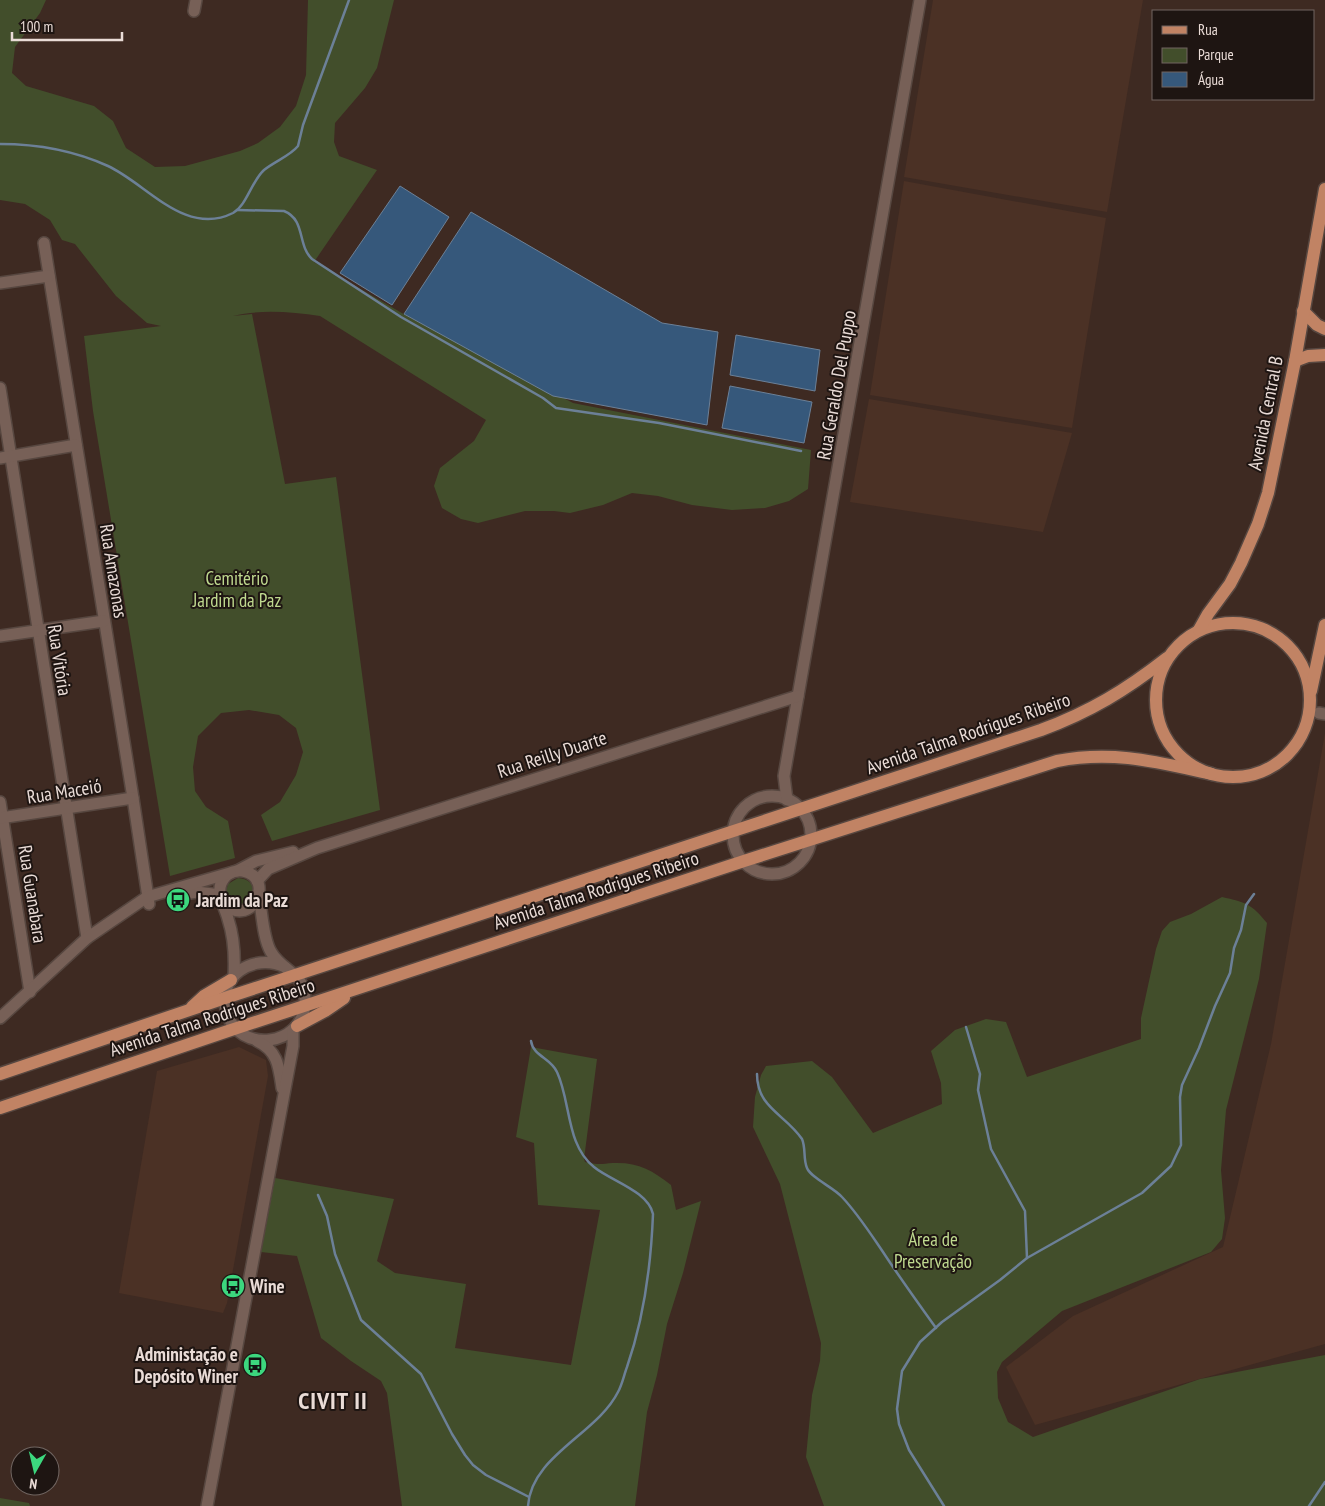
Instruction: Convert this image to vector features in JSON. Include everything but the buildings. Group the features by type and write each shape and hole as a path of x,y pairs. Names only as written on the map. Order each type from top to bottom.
{"main road":[{"name":"Avenida Central B","path":"1325,189 1295,361 1272,478 1262,513 1235,574 1199,630 1176,647 1167,658 1160,674 1156,692 1156,710 1160,727 1180,757 1195,767 1212,774 1232,777 1252,775 1271,768 1288,756 1300,740 1307,726 1311,691 1325,625"},
{"path":"1303,311 1325,329"},
{"path":"1295,361 1308,356 1325,355"},
{"name":"Avenida Central B","path":"1199,630 1228,622 1258,626 1277,636 1283,640 1302,663 1311,691"},
{"name":"Avenida Talma Rodrigues Ribeiro","path":"0,1074 225,998 1059,724 1107,701 1167,658"},
{"name":"Avenida Talma Rodrigues Ribeiro","path":"0,1108 356,989 1040,766 1077,758 1115,756 1212,774"},
{"path":"187,1011 204,996 232,978"},
{"path":"295,1028 325,1011 356,989"}],"street":[{"name":"Rua Geraldo Del Puppo","path":"787,800 784,776 920,0"},
{"name":"Rua Amazonas","path":"44,243 148,901"},
{"path":"0,283 49,276"},
{"name":"Rua Vitória","path":"0,388 5,457 38,631 87,938"},
{"path":"5,457 76,445"},
{"path":"0,636 104,621"},
{"name":"Rua Reilly Duarte","path":"257,881 268,869 316,848 798,696"},
{"name":"Rua Geraldo Del Puppo","path":"768,797 784,776"},
{"path":"768,797 787,800 801,809 809,824 810,840 803,858 794,867 782,872 769,874 758,871 744,862 736,848 733,832 739,815 747,806 757,800 768,797"},
{"name":"Rua Maceió","path":"1,818 133,798"},
{"name":"Rua Guanabara","path":"0,802 1,818 30,992"},
{"name":"Rua Reilly Duarte","path":"0,1018 87,938 125,912 148,901 234,872 256,861 316,848"},
{"path":"207,1506 293,1046 295,1028 305,1006 303,988 296,975 285,967 270,951 257,881 245,871 234,872 223,878 220,886 220,897 229,920 233,943 232,978 225,998 228,1017 236,1029 267,1047 277,1059 283,1099"},
{"name":"Rua Reilly Duarte","path":"148,901 188,893 220,897"},
{"path":"220,897 226,906 241,911 249,908 259,896"},
{"path":"232,978 242,968 258,962 274,962 285,967"},
{"path":"254,1039 265,1041 277,1039 295,1028"}],"shaded area":[{"path":"933,0 1143,0 1107,212 904,177"},
{"path":"904,181 1106,218 1072,428 870,395"},
{"path":"869,399 1072,433 1043,532 850,502"},
{"path":"1325,733 1325,1344 1035,1425 1006,1367 1073,1316 1223,1247 1271,1044"},
{"path":"239,1047 266,1060 268,1076 227,1303 223,1313 119,1293 157,1071"}],"green space":[{"name":"Cemitério Jardim da Paz","path":"0,0 46,0 40,13 15,47 12,73 26,86 94,106 113,121 126,148 155,167 185,166 240,151 258,143 280,127 296,106 306,75 308,0 394,0 377,68 365,88 335,123 334,142 339,156 377,170 314,262 407,316 573,403 811,450 808,489 789,501 765,508 732,510 692,505 658,496 632,493 603,505 570,513 525,511 478,523 461,519 442,508 434,486 440,468 474,441 486,420 320,316 287,312 266,312 233,316 252,314 285,484 336,477 380,810 272,841 261,815 280,802 296,775 303,752 296,728 279,715 249,710 221,713 198,736 193,767 195,791 206,807 228,821 235,858 170,876 93,411 84,336 161,326 147,323 116,296 75,244 62,240 50,220 25,204 0,200"},
{"path":"238,878 250,882 255,892 247,907 230,905 225,895 228,884"},
{"name":"Área de Preservação","path":"1222,897 1248,905 1267,923 1259,979 1226,1110 1221,1170 1225,1218 1222,1239 1211,1252 1062,1311 1002,1362 997,1372 998,1398 1008,1422 1033,1437 1200,1379 1325,1355 1325,1506 824,1506 806,1457 812,1395 820,1361 821,1343 780,1184 753,1127 755,1097 761,1075 766,1066 812,1061 832,1077 873,1133 942,1104 941,1083 931,1051 955,1030 986,1019 1006,1022 1027,1077 1141,1039 1141,1018 1156,949 1162,931 1170,922 1191,914"},
{"path":"531,1047 597,1059 585,1162 596,1164 630,1164 651,1171 671,1185 676,1210 701,1201 683,1273 667,1324 657,1375 647,1412 635,1506 402,1506 387,1393 381,1381 321,1338 297,1256 261,1252 275,1178 394,1199 377,1261 395,1273 466,1284 455,1348 571,1365 600,1210 538,1205 534,1143 516,1137"},
{"path":"0,1498 29,1503 30,1506 0,1506"}],"water":[{"path":"400,186 449,217 392,305 340,273"},
{"path":"471,212 662,323 718,332 707,425 553,396 404,314"},
{"path":"736,335 820,350 815,391 730,375"},
{"path":"730,386 812,402 804,443 722,428"}],"waterway":[{"path":"0,144 55,149 82,156 123,174 167,205 199,218 215,219 233,213 242,205 264,170 291,153 298,146 303,125 349,0"},
{"path":"237,210 284,211 291,215 299,226 304,247 312,259 401,317 543,398 556,408 659,423 801,451"},
{"path":"944,1506 909,1450 899,1424 897,1409 902,1371 920,1342 942,1322 1027,1258 1142,1193 1171,1166 1181,1145 1180,1097 1182,1085 1230,973 1234,948 1241,930 1246,905 1254,894"},
{"path":"966,1027 980,1074 978,1090 991,1149 1025,1211 1027,1258"},
{"path":"528,1506 532,1488 540,1473 552,1459 596,1420 608,1407 619,1389 633,1348 642,1311 648,1272 653,1214 650,1206 637,1193 601,1172 585,1158 578,1147 574,1135 557,1072 551,1063 535,1050 531,1041"},
{"path":"757,1074 758,1086 767,1103 802,1139 809,1172 838,1193 853,1210 936,1328"},
{"path":"318,1195 327,1216 335,1254 361,1320 421,1374 452,1434 473,1465 486,1475 529,1497"},
{"path":"1309,1506 1325,1482"}],"place":[{"name":"Jardim da Paz","path":"178,900"},
{"name":"Wine","path":"233,1286"},
{"name":"Administação e Depósito Winer","path":"255,1365"}],"district":[{"name":"CIVIT II","path":"333,1401"}]}
